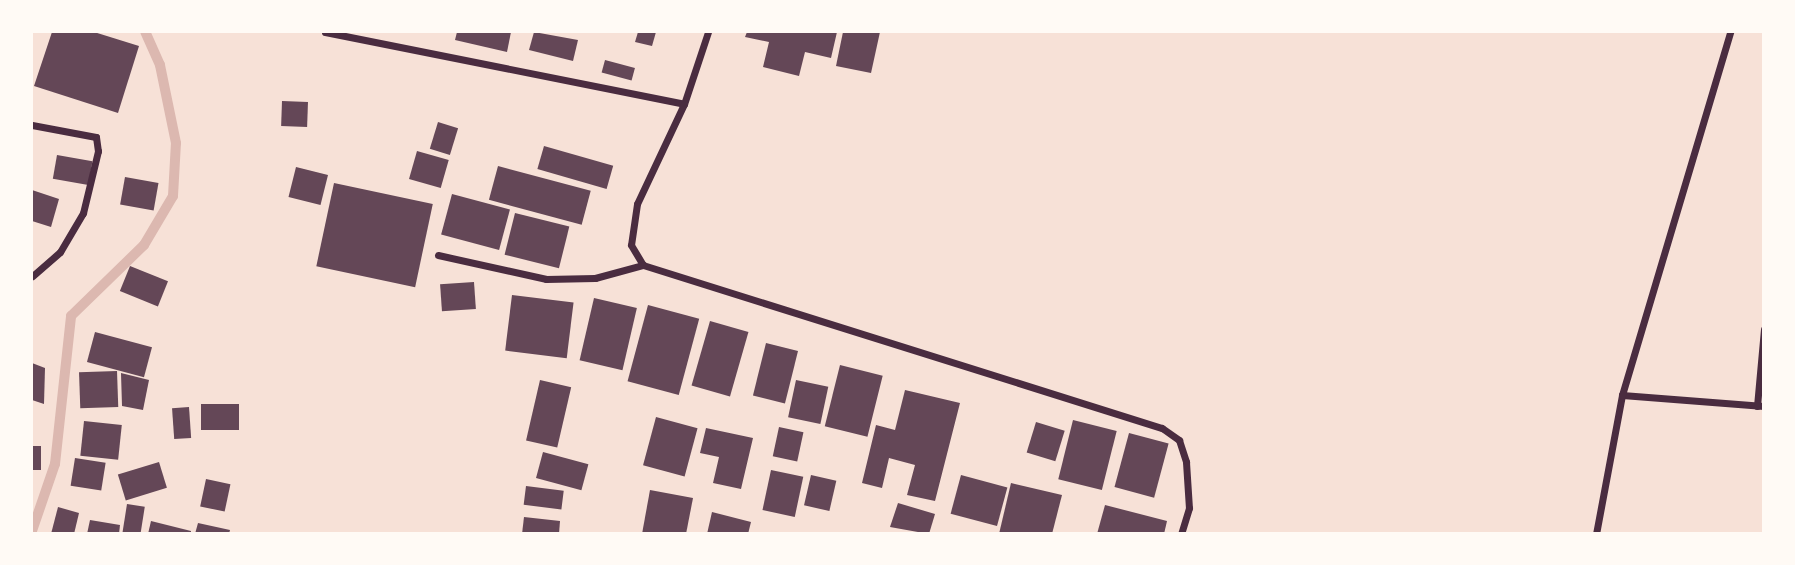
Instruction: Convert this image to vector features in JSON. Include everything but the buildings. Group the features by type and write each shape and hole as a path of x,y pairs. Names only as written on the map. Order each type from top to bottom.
{"street":[{"path":"325,32 684,104"},
{"path":"643,265 631,245 637,204 684,104 708,32"},
{"path":"1597,534 1622,395 1730,32"},
{"path":"32,125 96,137 98,151 83,213 60,252 32,276"},
{"path":"438,255 546,279 595,278 643,265 1162,428 1179,440 1186,462 1189,508 1181,534"},
{"path":"1622,395 1760,406 1763,329"}],"waterway":[{"path":"32,531 55,464 71,316 144,245 173,196 176,143 160,65 145,32"}]}
